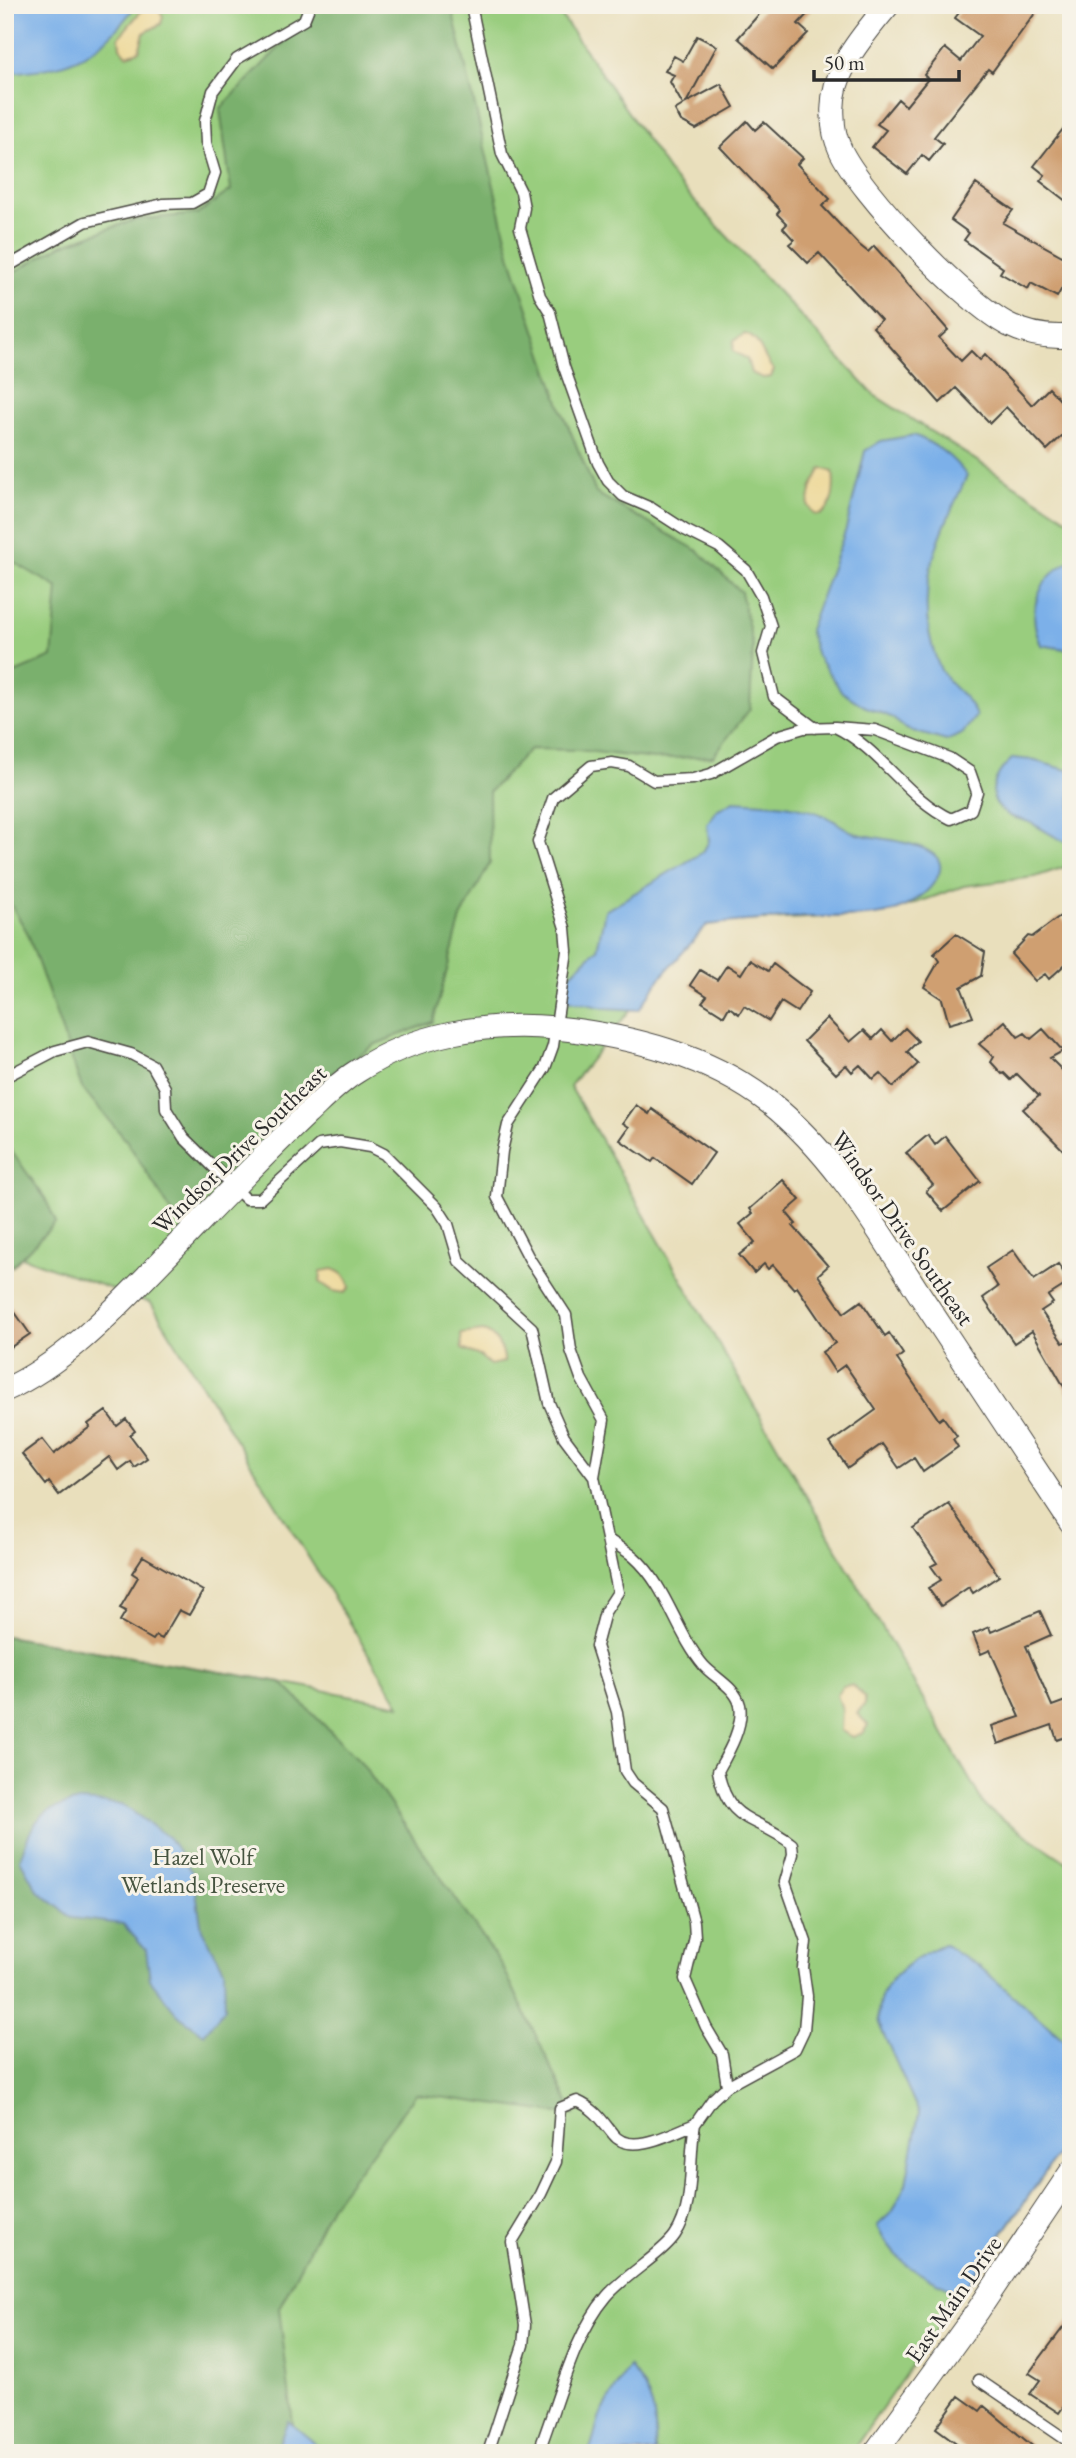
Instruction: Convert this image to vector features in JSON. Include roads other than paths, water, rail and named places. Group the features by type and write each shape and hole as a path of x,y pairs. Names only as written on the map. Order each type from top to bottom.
{"street":[{"path":"888,5 842,67 832,116 839,147 858,180 961,291 1008,325 1037,336 1071,336"},
{"name":"Windsor Drive Southeast","path":"5,1390 62,1356 105,1319 307,1115 355,1073 409,1044 473,1029 530,1025 595,1032 659,1046 718,1072 768,1102 807,1136 869,1217 1071,1523"},
{"name":"East Main Drive","path":"876,2453 1068,2184"}],"lane":[{"path":"5,268 85,222 163,204 192,203 208,194 215,173 206,143 205,121 212,91 237,59 304,20 310,5"},
{"path":"471,5 502,154 521,192 524,208 520,229 540,296 550,312 564,367 598,463 608,481 624,496 651,508 685,530 719,547 746,570 761,596 771,626 763,653 774,697 815,728"},
{"path":"727,2086 722,2054 700,2016 685,1979 695,1937 694,1922 670,1828 663,1808 633,1783 625,1771 617,1712 596,1646 606,1612 618,1592 594,1477 604,1420 581,1378 571,1350 566,1315 529,1258 498,1197 502,1151 508,1125 545,1068 553,1046 567,951 565,928 538,842 553,798 592,766 612,763 629,766 654,781 693,779 711,774 777,736 835,727 875,730 950,758 970,772 977,792 971,810 951,818 933,810 858,738 835,727"},
{"path":"5,1077 55,1051 88,1042 131,1054 152,1065 166,1088 166,1110 184,1138 246,1199 260,1199 319,1145 340,1142 370,1147 384,1154 437,1207 447,1224 459,1261 532,1328 549,1403 564,1437 594,1477"},
{"path":"538,2453 585,2330 607,2296 675,2235 686,2207 695,2124 712,2100 727,2086 795,2049 804,2030 807,1997 803,1968 806,1942 785,1882 793,1854 792,1844 778,1833 736,1813 728,1801 718,1771 740,1722 740,1704 732,1691 713,1675 692,1650 655,1582 634,1557 607,1539"},
{"path":"488,2453 523,2345 525,2325 512,2242 541,2194 556,2162 560,2108 577,2101 592,2108 607,2122 614,2136 629,2143 649,2141 695,2124"},
{"path":"979,2380 1071,2443"}],"water":[{"path":"5,5 136,5 109,37 81,57 48,68 5,73"},
{"path":"914,435 944,452 967,476 938,544 927,588 930,635 937,661 946,678 968,701 976,716 962,734 946,741 906,729 891,717 864,706 842,692 817,656 809,630 846,529 865,451 881,441"},
{"path":"1071,562 1071,650 1041,645 1035,620 1037,598 1042,587 1057,569"},
{"path":"1013,758 1032,760 1071,771 1071,844 1031,823 1010,816 996,803 993,787 1000,772"},
{"path":"734,801 782,804 804,809 827,817 855,833 912,844 937,857 940,867 935,881 913,902 888,913 707,925 660,978 639,1010 604,1008 566,1000 569,976 597,949 605,911 703,852 709,841 707,824 718,809"},
{"path":"79,1801 122,1804 169,1838 193,1874 202,1930 224,1969 225,2008 204,2034 179,2016 150,1979 146,1950 123,1924 72,1918 37,1890 20,1859 29,1834 39,1819 54,1809"},
{"path":"944,1944 979,1966 1071,2046 1071,2135 961,2293 911,2268 892,2251 877,2226 893,2211 906,2184 919,2113 879,2024 878,2009 882,1996 897,1974 919,1957"},
{"path":"629,2366 644,2387 652,2407 655,2453 589,2453 600,2416"},
{"path":"288,2421 327,2453 275,2453"}],"park label":[{"name":"Hazel Wolf Wetlands Preserve","path":"203,1870"}]}
